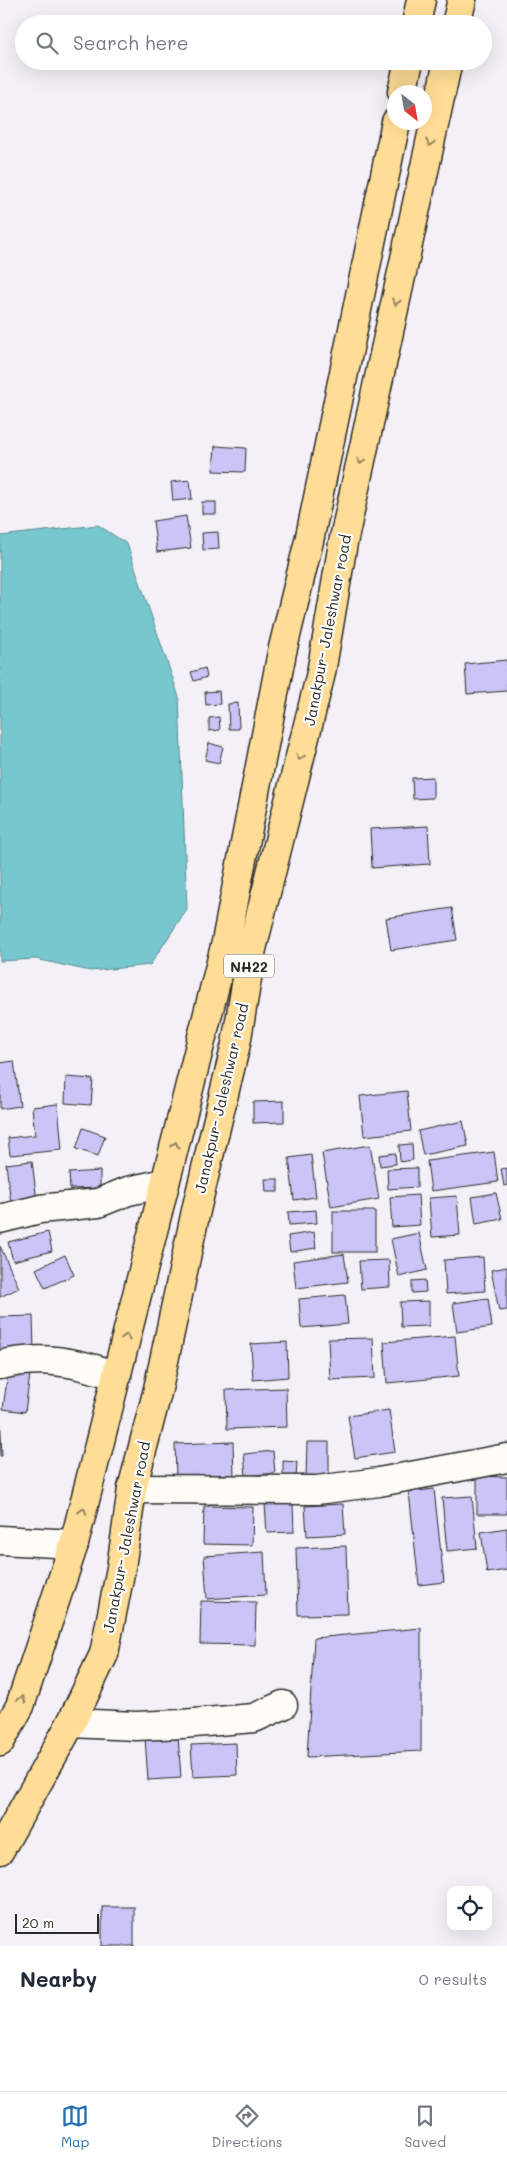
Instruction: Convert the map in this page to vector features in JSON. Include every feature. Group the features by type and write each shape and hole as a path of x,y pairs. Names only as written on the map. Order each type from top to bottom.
{"highway":[{"path":"418,15 421,0"},
{"path":"458,15 462,0"},
{"path":"403,85 406,70"},
{"name":"Janakpur- Jaleshwar road","path":"0,1850 71,1723 104,1654 132,1489 158,1388 197,1206 236,1044 252,949 321,674 343,543 446,70"},
{"name":"NH22","path":"0,1742 20,1706 74,1544 226,942 282,652 310,541 394,130"}],"street":[{"path":"0,1219 40,1209 98,1203 128,1191 165,1183"},
{"path":"0,1365 37,1359 77,1363 117,1376"},
{"path":"132,1489 317,1490 379,1482 507,1458"},
{"path":"0,1540 74,1544"},
{"path":"71,1723 136,1726 254,1718 284,1705"}],"water":[{"path":"98,525 127,544 179,697 187,909 150,965 90,971 36,959 0,961 0,536"}],"building":[{"path":"215,446 246,448 245,472 213,471"},
{"path":"190,480 192,499 173,501 171,482"},
{"path":"202,502 216,502 216,514 202,514"},
{"path":"186,516 191,548 157,552 153,521"},
{"path":"218,532 219,549 203,550 202,533"},
{"path":"507,660 507,691 467,694 465,664"},
{"path":"205,668 207,677 194,681 191,672"},
{"path":"219,691 220,704 206,705 205,692"},
{"path":"238,703 239,729 229,729 228,704"},
{"path":"219,717 220,730 209,731 209,718"},
{"path":"209,743 223,747 219,763 205,760"},
{"path":"433,777 433,798 413,799 412,778"},
{"path":"428,826 430,864 372,868 370,829"},
{"path":"452,908 457,940 391,950 386,918"},
{"path":"14,1061 20,1106 0,1109 0,1063"},
{"path":"66,1077 93,1079 91,1105 65,1103"},
{"path":"407,1091 411,1131 364,1136 360,1096"},
{"path":"284,1101 284,1122 253,1123 253,1102"},
{"path":"58,1104 62,1150 10,1155 8,1138 35,1135 32,1107"},
{"path":"463,1121 468,1146 423,1155 418,1131"},
{"path":"83,1128 105,1136 98,1156 76,1149"},
{"path":"412,1144 413,1160 400,1162 399,1145"},
{"path":"370,1145 379,1199 331,1207 322,1153"},
{"path":"494,1152 498,1182 431,1191 427,1161"},
{"path":"395,1153 396,1164 380,1166 379,1155"},
{"path":"311,1155 316,1197 294,1200 289,1158"},
{"path":"32,1161 37,1201 11,1204 6,1164"},
{"path":"417,1168 417,1187 388,1189 387,1169"},
{"path":"507,1168 507,1185 504,1186 501,1169"},
{"path":"100,1171 100,1188 70,1189 69,1173"},
{"path":"265,1179 278,1179 278,1192 266,1192"},
{"path":"496,1193 502,1219 476,1224 472,1197"},
{"path":"418,1195 420,1225 392,1227 390,1197"},
{"path":"457,1196 460,1235 432,1237 429,1198"},
{"path":"316,1210 317,1223 289,1225 288,1212"},
{"path":"333,1211 375,1211 375,1252 333,1252"},
{"path":"48,1232 52,1251 13,1261 8,1242"},
{"path":"314,1232 316,1248 290,1252 288,1236"},
{"path":"419,1233 427,1270 399,1277 391,1239"},
{"path":"0,1246 19,1288 0,1297"},
{"path":"344,1254 348,1282 296,1288 293,1261"},
{"path":"65,1255 74,1275 45,1288 36,1269"},
{"path":"483,1257 485,1291 446,1294 444,1260"},
{"path":"389,1260 390,1287 361,1289 359,1261"},
{"path":"507,1267 507,1310 499,1311 491,1270"},
{"path":"425,1280 426,1292 412,1293 412,1281"},
{"path":"345,1295 348,1324 301,1328 299,1299"},
{"path":"488,1298 492,1327 457,1332 453,1303"},
{"path":"429,1301 429,1326 401,1327 400,1302"},
{"path":"33,1316 34,1352 0,1353 0,1317"},
{"path":"455,1336 459,1376 387,1383 384,1342"},
{"path":"373,1338 375,1378 330,1380 328,1339"},
{"path":"287,1342 288,1377 253,1380 251,1344"},
{"path":"8,1371 30,1374 25,1412 3,1409"},
{"path":"286,1388 287,1427 227,1429 226,1390"},
{"path":"0,1409 2,1456 0,1456"},
{"path":"389,1410 395,1452 355,1458 348,1416"},
{"path":"233,1442 234,1476 176,1478 175,1444"},
{"path":"307,1442 329,1442 329,1478 306,1478"},
{"path":"273,1451 275,1473 246,1476 244,1454"},
{"path":"283,1461 297,1462 296,1479 283,1478"},
{"path":"477,1476 507,1477 507,1514 477,1514"},
{"path":"434,1489 444,1582 419,1585 409,1492"},
{"path":"472,1496 477,1548 447,1551 442,1498"},
{"path":"293,1503 294,1532 267,1533 265,1504"},
{"path":"343,1504 345,1534 307,1536 305,1506"},
{"path":"204,1506 253,1507 252,1545 203,1544"},
{"path":"507,1528 507,1570 487,1573 481,1532"},
{"path":"346,1546 348,1614 298,1615 296,1548"},
{"path":"264,1552 266,1595 207,1599 204,1556"},
{"path":"201,1601 256,1602 255,1645 200,1644"},
{"path":"421,1628 421,1751 307,1757 314,1638"},
{"path":"178,1736 181,1778 148,1780 145,1738"},
{"path":"236,1743 237,1775 193,1777 191,1745"},
{"path":"102,1907 134,1907 134,1946 102,1946"}]}
